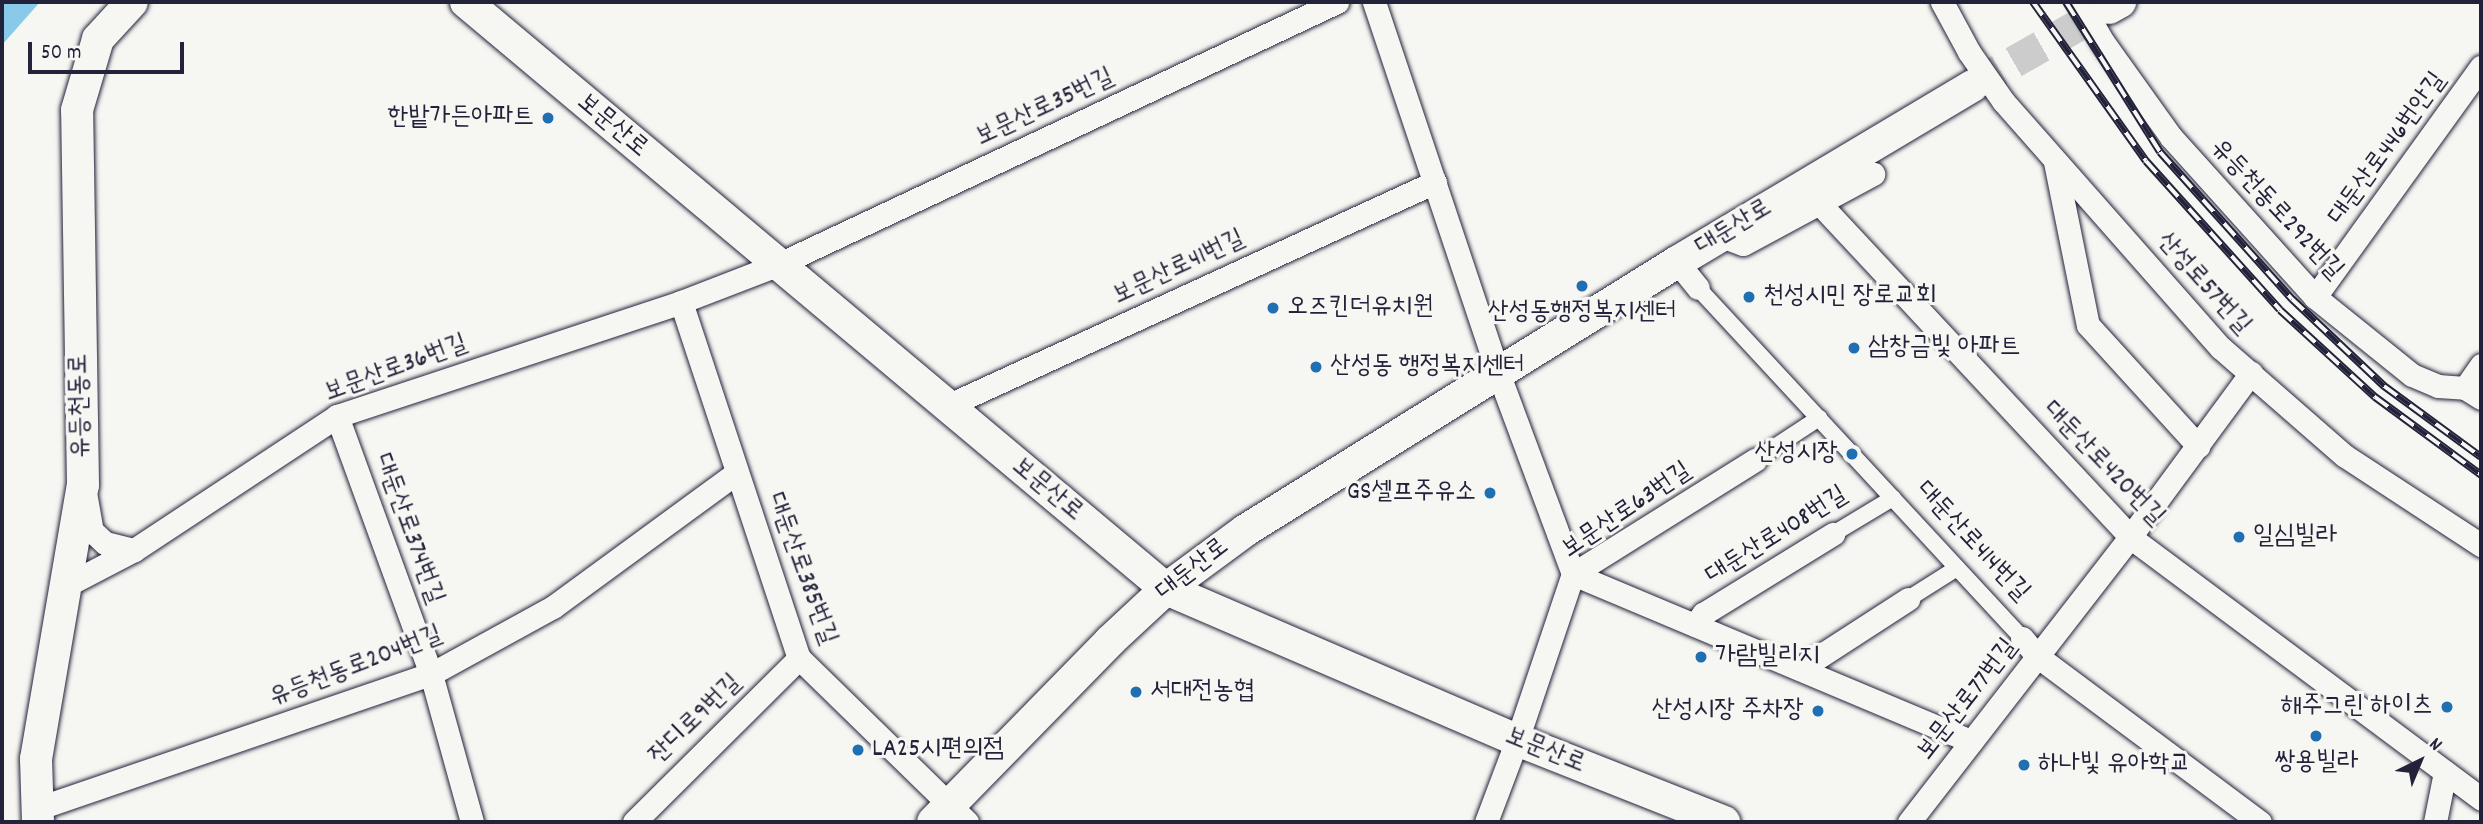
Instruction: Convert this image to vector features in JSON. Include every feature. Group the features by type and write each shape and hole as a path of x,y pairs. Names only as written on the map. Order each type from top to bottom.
{"main road":[{"name":"유등천동로","path":"37,816 36,759 63,587 83,485 77,110 98,39 132,2"},
{"name":"보문산로","path":"466,2 1167,589 1517,740 1724,822"},
{"name":"대둔산로","path":"950,816 1110,641 1167,589 1246,530 1499,376 1677,262 1972,86"}],"street":[{"name":"보문산로35번길","path":"777,265 1337,2"},
{"path":"1374,2 1499,376 1573,574"},
{"name":"산성로57번길","path":"1942,2 1969,52 2003,101 2221,348 2346,456 2481,545"},
{"name":"유등천동로292번길","path":"2103,4 2103,42 2171,137 2315,297 2412,374 2438,386 2473,393"},
{"name":"대둔산로446번안길","path":"2315,297 2481,67"},
{"path":"2054,159 2088,325 2198,446"},
{"path":"1721,236 1743,243 1874,174"},
{"name":"보문산로41번길","path":"947,406 1435,181"},
{"name":"대둔산로420번길","path":"1819,204 2130,537 2481,799"},
{"name":"대둔산로414번길","path":"1677,262 2037,656 2260,822"},
{"name":"보문산로36번길","path":"63,587 134,550 337,416 681,302 777,265"},
{"name":"대둔산로385번길","path":"681,302 799,658 950,816"},
{"path":"2473,393 2481,365"},
{"name":"보문산로77번길","path":"1909,822 2130,537 2251,373"},
{"name":"대둔산로374번길","path":"337,416 431,674 472,822"},
{"name":"보문산로63번길","path":"1486,822 1517,740 1573,574 1819,418"},
{"name":"유등천동로204번길","path":"37,816 431,674 553,607 736,472"},
{"path":"83,485 92,531 104,543 134,550"},
{"name":"대둔산로408번길","path":"1695,625 1703,614 1893,498"},
{"path":"1800,669 1957,568"},
{"name":"대둔산로408번길","path":"1573,574 1971,741"},
{"name":"잔디로9번길","path":"634,822 799,658"},
{"path":"2435,822 2445,772"}],"water":[{"path":"2,2 40,2 2,45"}],"tunnel":[{"path":"1972,86 2109,8"}],"railway":[{"path":"2033,2 2146,161 2280,310 2375,397 2481,475"},
{"path":"2066,2 2160,152 2292,299 2384,386 2481,457"}],"place":[{"name":"한밭가든아파트","path":"548,118"},
{"name":"산성동행정복지센터","path":"1582,286"},
{"name":"천성시민 장로교회","path":"1749,297"},
{"name":"오즈킨더유치원","path":"1273,308"},
{"name":"삼창금빛 아파트","path":"1854,348"},
{"name":"산성동 행정복지센터","path":"1316,367"},
{"name":"산성시장","path":"1852,454"},
{"name":"GS셀프주유소","path":"1490,493"},
{"name":"일심빌라","path":"2239,537"},
{"name":"가람빌리지","path":"1701,657"},
{"name":"서대전농협","path":"1136,692"},
{"name":"해주그린 하이츠","path":"2447,707"},
{"name":"산성시장 주차장","path":"1818,711"},
{"name":"쌍용빌라","path":"2316,736"},
{"name":"LA25시편의점","path":"858,750"},
{"name":"하나빛 유아학교","path":"2024,765"}]}
